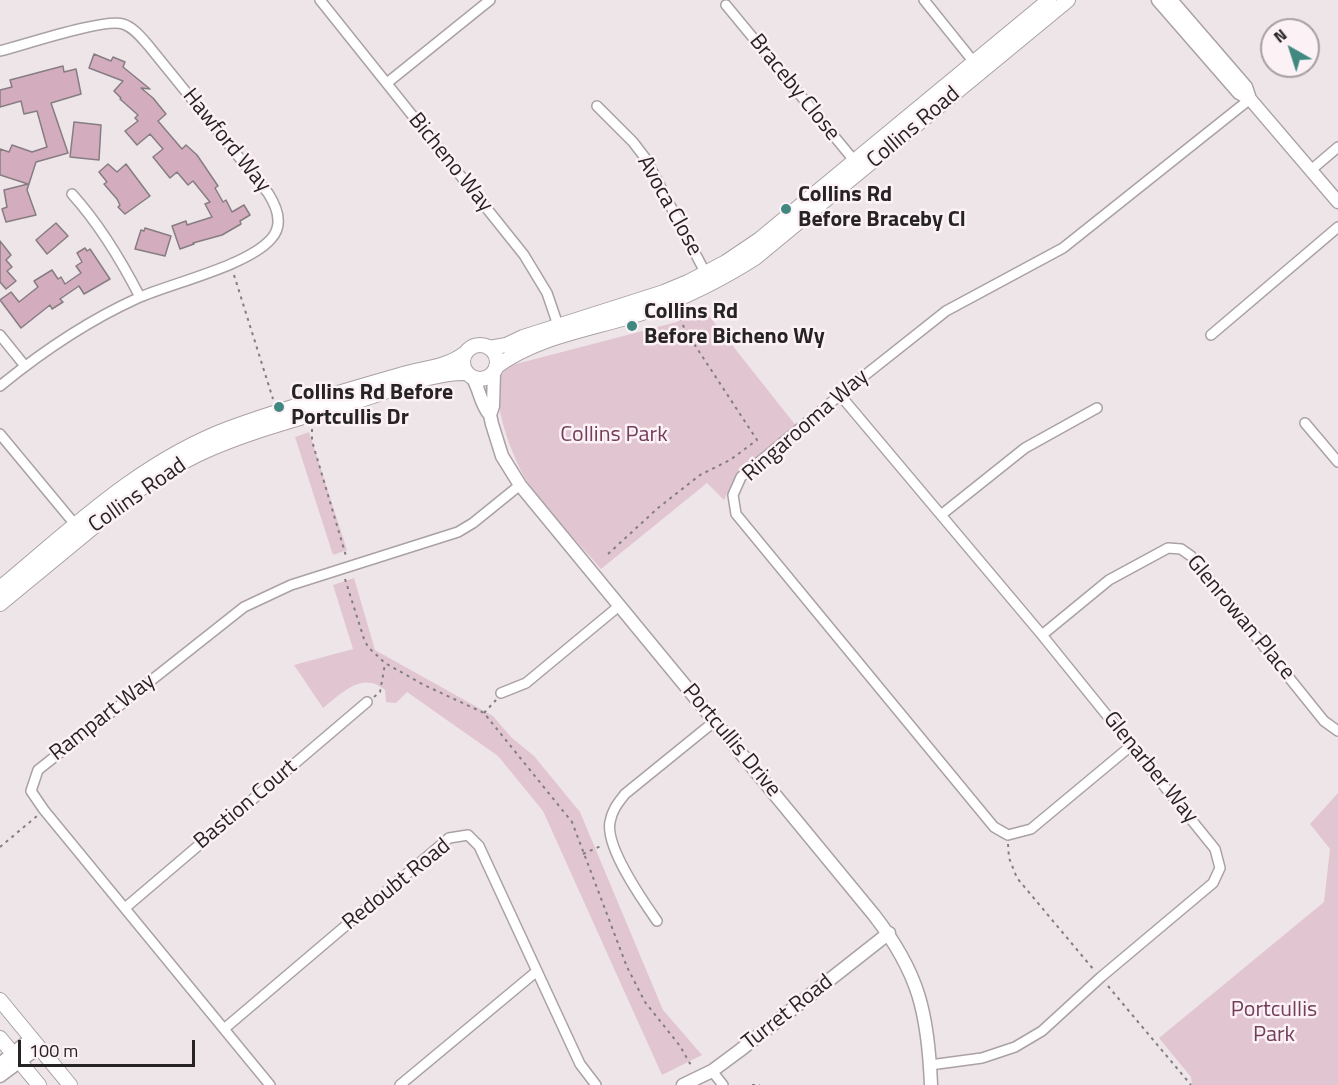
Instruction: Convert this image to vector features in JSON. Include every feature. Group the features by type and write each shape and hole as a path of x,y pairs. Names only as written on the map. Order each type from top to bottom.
{"main road":[{"name":"Collins Road","path":"978,67 1049,0"},
{"name":"Collins Road","path":"0,604 145,470 210,436 401,375 444,365 474,346 483,345 489,348 560,331 664,292 709,278 726,262 859,166 978,67 1068,0"},
{"name":"Collins Road","path":"0,588 80,529 159,476 214,448 417,382 456,373 483,379 525,349 560,331"},
{"path":"489,348 496,360 495,370"},
{"path":"464,354 463,367 469,375"},
{"path":"0,1000 70,1085"},
{"path":"0,1038 39,1085"}],"street":[{"name":"Bicheno Way","path":"320,0 524,255 547,293 560,331"},
{"path":"387,83 490,0"},
{"path":"924,0 978,67"},
{"path":"1158,0 1239,93 1250,99 1338,202"},
{"path":"1171,0 1246,87 1250,99"},
{"name":"Braceby Close","path":"726,5 859,166"},
{"name":"Hawford Way","path":"0,51 102,24 124,24 137,32 276,205 278,217 277,229 271,240 256,251 231,264 140,297 70,333 0,386"},
{"name":"Ringarooma Way","path":"1008,835 994,827 736,514 734,495 741,477 946,311 1063,248 1250,99"},
{"name":"Avoca Close","path":"597,106 633,142 646,159 709,278"},
{"path":"1311,171 1338,147"},
{"path":"72,194 104,234 140,297"},
{"path":"1210,335 1338,227"},
{"path":"0,335 25,366"},
{"name":"Portcullis Drive","path":"490,415 493,406 495,370"},
{"name":"Portcullis Drive","path":"469,375 479,389 484,408 490,415 502,456 520,485 889,933 904,957 921,1000 929,1045 931,1085"},
{"name":"Glenarber Way","path":"840,395 1132,745 1215,849 1220,868 1213,883 1101,977 1042,1031 1015,1047 982,1058 930,1065"},
{"path":"941,515 1025,448 1097,408"},
{"path":"1305,423 1338,462"},
{"path":"0,434 80,529"},
{"name":"Rampart Way","path":"270,1085 44,810 32,791 38,770 244,607 291,585 458,532 473,523 520,485"},
{"name":"Glenrowan Place","path":"1042,635 1109,580 1168,548 1181,549 1191,556 1324,721 1338,732"},
{"path":"501,693 526,683 619,606"},
{"name":"Bastion Court","path":"125,908 367,702"},
{"path":"657,921 634,889 612,841 609,825 614,808 625,794 715,721"},
{"path":"1008,835 1032,829 1132,745"},
{"name":"Redoubt Road","path":"224,1029 449,838 468,835 480,846 580,1064 596,1085"},
{"name":"Turret Road","path":"683,1085 712,1071 832,980 889,933"},
{"path":"400,1085 537,970"},
{"path":"0,1076 35,1042"},
{"path":"0,1064 16,1058"},
{"path":"712,1071 723,1085"}],"path":[{"path":"231,264 273,399"},
{"path":"608,554 658,508 700,475 730,460 757,440 685,330 679,315"},
{"path":"313,421 312,441 347,559"},
{"path":"344,576 368,647 385,663 424,685 484,713 572,822 627,967 645,1002 680,1046 699,1078"},
{"path":"367,702 380,692 385,663"},
{"path":"484,713 501,693"},
{"path":"0,847 44,810"},
{"path":"1008,835 1009,858 1017,878 1191,1085"},
{"path":"583,854 612,841"},
{"path":"752,1085 760,1085"}],"green space":[{"name":"Collins Park","path":"702,307 797,427 737,474 724,500 707,483 601,569 546,506 523,475 502,420 498,394 499,380 503,372 512,365 677,322 696,308"},
{"path":"309,432 347,550 333,555 295,437"},
{"path":"354,578 375,650 493,716 511,737 534,756 580,812 663,1010 702,1055 662,1075 543,811 498,756 407,692 396,703 386,702 385,690 378,685 358,684 323,708 294,665 353,649 333,585"},
{"name":"Portcullis Park","path":"1338,793 1338,1085 1192,1085 1191,1077 1159,1038 1324,902 1330,849 1310,824"}],"building":[{"path":"94,54 111,61 113,57 125,62 123,67 150,89 141,88 166,114 158,121 182,149 186,145 197,155 218,186 215,188 223,202 226,200 232,212 244,205 250,215 240,221 241,224 222,235 180,249 172,226 186,221 187,225 212,217 205,204 210,202 193,181 188,185 177,172 170,178 153,157 163,149 150,134 137,145 125,131 138,121 135,118 138,115 114,91 123,81 89,68"},
{"path":"63,66 64,72 76,69 81,94 51,103 68,153 36,162 27,190 36,215 6,222 2,209 7,207 4,190 28,184 0,175 0,149 9,152 12,145 32,152 47,147 37,111 24,114 21,101 0,107 0,90 12,87 10,80"},
{"path":"74,122 101,125 99,160 70,157"},
{"path":"108,164 117,172 126,164 150,196 125,214 118,207 120,205 117,199 104,184 107,182 99,172"},
{"path":"56,223 68,236 47,254 36,240"},
{"path":"145,228 171,236 165,256 135,249 141,230 144,231"},
{"path":"0,241 11,255 6,260 12,267 7,271 16,281 6,289 0,282"},
{"path":"85,248 87,251 90,249 110,279 84,294 79,286 60,299 63,302 52,309 50,305 21,328 0,300 11,292 19,302 38,287 34,281 52,270 58,279 61,277 65,284 81,273 76,266 82,262 77,253"}],"place":[{"name":"Collins Rd Before Braceby Cl","path":"786,209"},
{"name":"Collins Rd Before Bicheno Wy","path":"632,326"},
{"name":"Collins Rd Before Portcullis Dr","path":"279,407"}]}
